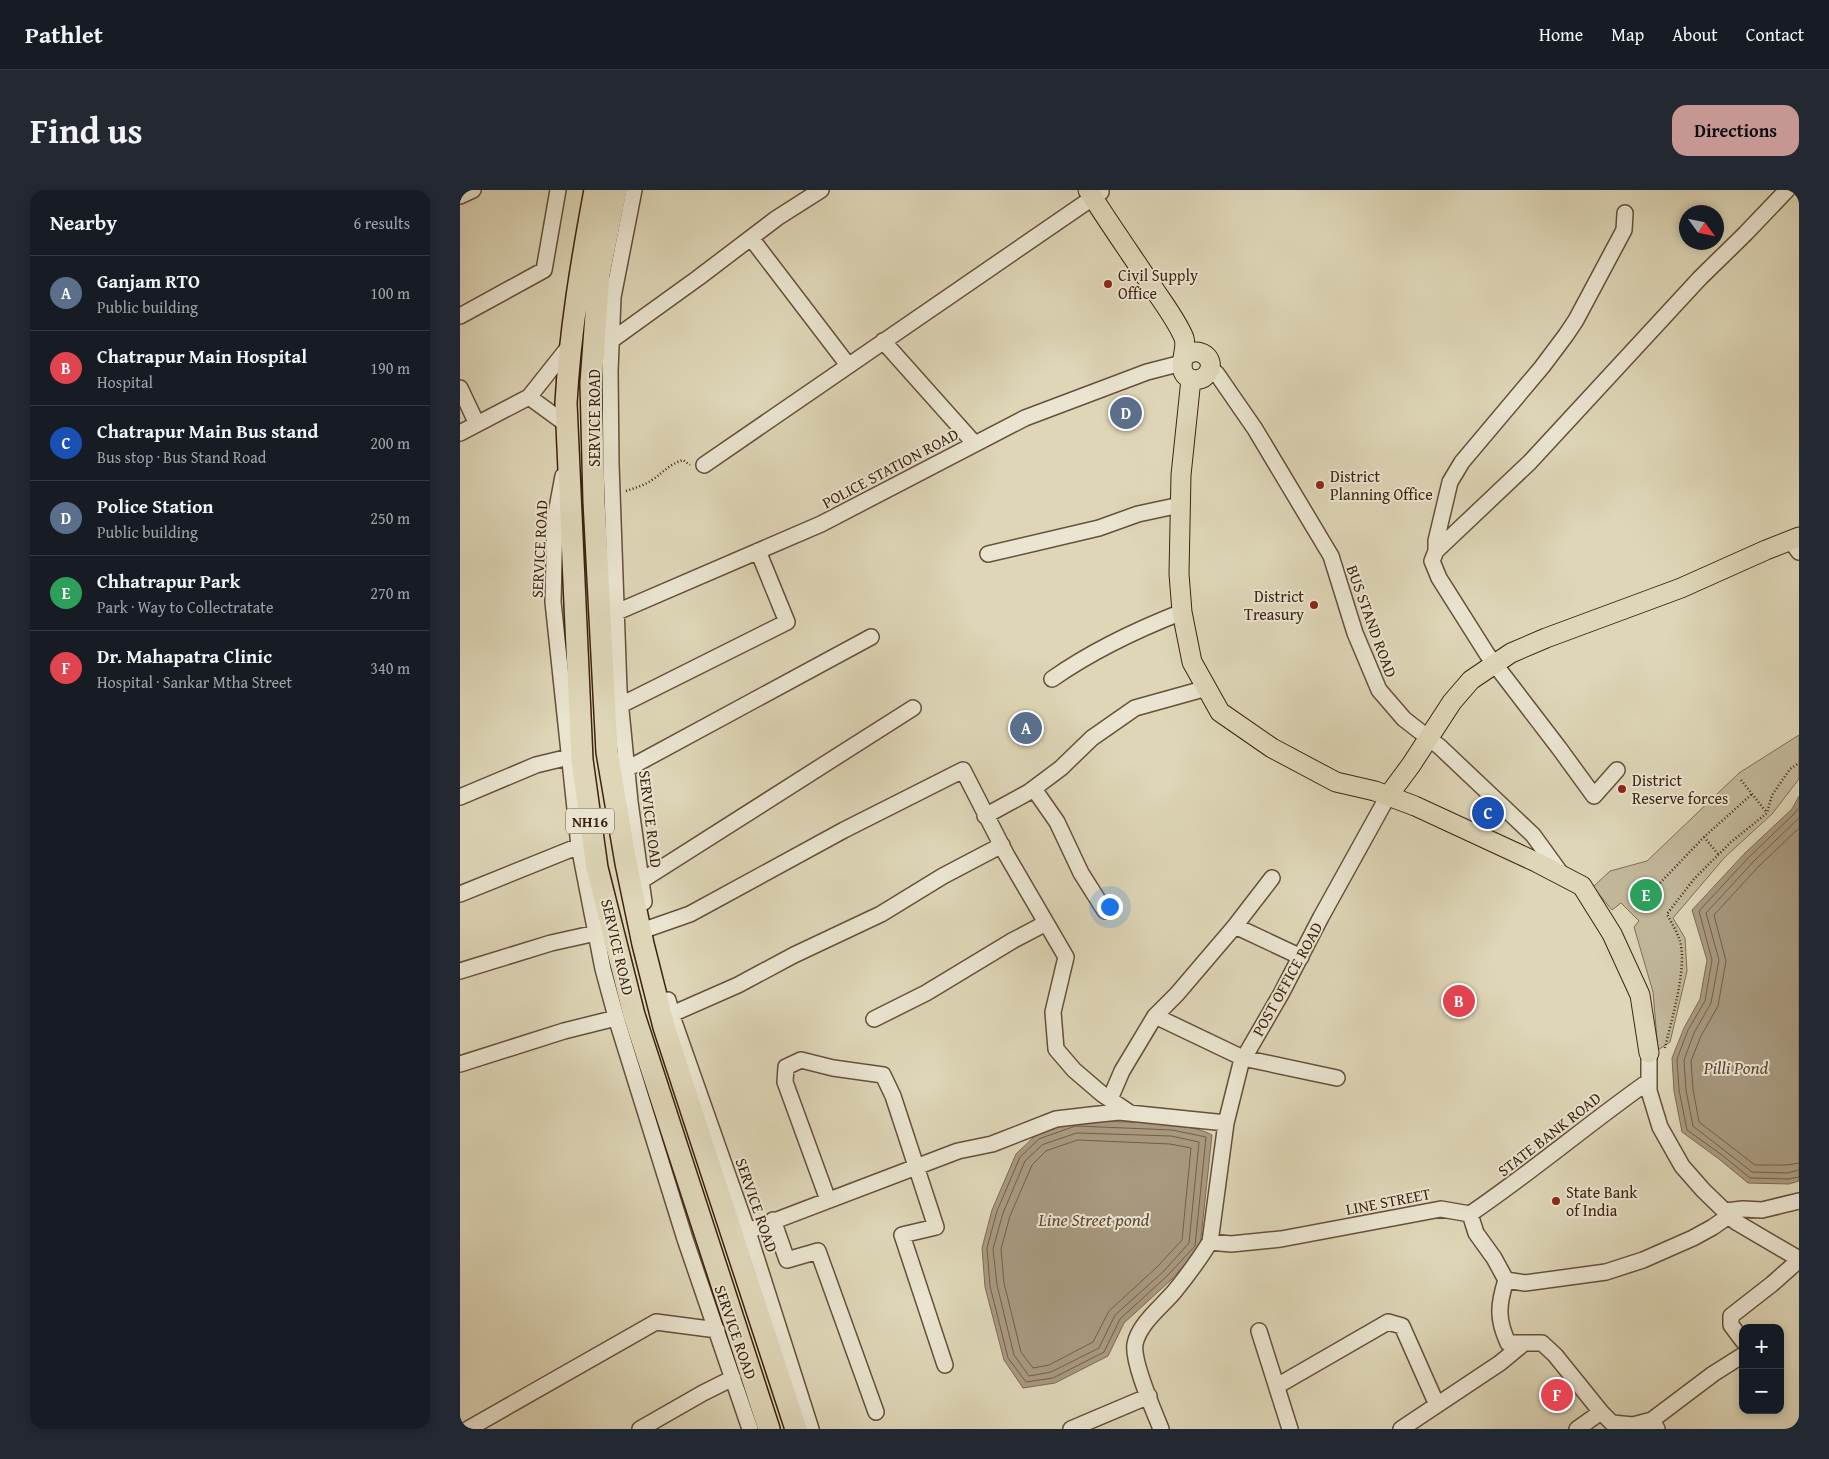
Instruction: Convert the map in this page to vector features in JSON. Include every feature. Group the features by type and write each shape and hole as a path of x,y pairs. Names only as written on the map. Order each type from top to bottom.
{"highway":[{"name":"NH16","path":"595,190 579,278 567,377 566,424 582,760 596,868 634,1015 769,1429"},
{"name":"NH16","path":"616,190 599,274 591,383 594,500 607,752 626,863 641,935 664,1027 796,1429"}],"main road":[{"path":"1095,192 1167,309 1195,360 1208,373 1201,379 1191,379 1181,475 1179,574 1182,612 1192,662 1220,712 1272,748 1336,782 1388,796 1480,836 1582,886 1612,934 1640,995 1657,1052"},
{"name":"POST OFFICE ROAD","path":"1388,796 1452,702 1471,680 1511,653 1546,638 1681,588 1766,550 1796,543"}],"street":[{"path":"460,196 473,190"},
{"path":"460,316 544,270 558,190"},
{"name":"SERVICE ROAD","path":"634,190 613,297 610,371 612,495 621,705 641,881 650,928 672,1014 748,1231 811,1429"},
{"path":"612,340 777,218 822,190"},
{"path":"1436,551 1530,462 1700,278 1787,190"},
{"path":"704,465 1095,192"},
{"path":"1617,770 1594,796 1487,654 1439,578 1432,561 1436,551 1436,541 1450,482 1462,462 1542,367 1566,335 1616,247 1624,230 1625,213"},
{"path":"750,238 848,365"},
{"path":"883,341 974,443"},
{"path":"460,433 529,397 571,344"},
{"name":"POLICE STATION ROAD","path":"617,612 820,524 1025,418 1147,372 1195,360"},
{"name":"BUS STAND ROAD","path":"1195,360 1217,374 1255,428 1331,556 1355,633 1378,690 1404,719 1446,753 1533,834 1562,876"},
{"path":"460,388 477,424"},
{"path":"529,397 566,424"},
{"name":"SERVICE ROAD","path":"567,455 555,519 553,602 579,846 603,969 616,1018 685,1239 750,1429"},
{"path":"988,554 1099,528 1138,514 1180,505"},
{"path":"621,705 787,622 758,551"},
{"path":"1052,679 1071,665 1112,642 1182,612"},
{"path":"627,769 871,637"},
{"path":"985,816 1034,789 1061,768 1092,738 1135,708 1207,688"},
{"path":"641,881 913,708"},
{"path":"460,797 536,765 569,757"},
{"path":"650,928 690,914 827,838 963,770 985,816 1066,957 1053,1012 1056,1049 1074,1070 1130,1113"},
{"path":"1034,789 1057,822 1081,873 1105,911"},
{"name":"POST OFFICE ROAD","path":"1210,1242 1226,1123 1244,1058 1281,994 1388,796"},
{"path":"672,1014 738,985 794,955 881,914 943,876 1002,845"},
{"path":"460,894 579,846"},
{"path":"1110,1099 1122,1071 1155,1016 1177,994 1235,926 1272,878"},
{"path":"874,1019 926,993 1012,941 1046,923"},
{"path":"1235,926 1301,957"},
{"path":"460,971 551,943 596,933"},
{"path":"1155,1016 1244,1058 1337,1078"},
{"path":"460,1064 616,1018"},
{"path":"1657,1052 1649,1081 1649,1092 1660,1127 1682,1166 1730,1216 1799,1259 1772,1284 1731,1316 1730,1325 1739,1336"},
{"path":"828,1200 785,1082 786,1067 801,1060 833,1068 883,1074 893,1096 936,1227 902,1235 945,1365"},
{"name":"STATE BANK ROAD","path":"1470,1214 1517,1182 1574,1136 1649,1081"},
{"path":"748,1231 958,1151 992,1144 1056,1119 1119,1112 1226,1123"},
{"path":"1506,1280 1525,1282 1606,1272 1643,1260 1693,1238 1743,1209 1762,1210 1799,1201"},
{"name":"LINE STREET","path":"1210,1242 1231,1244 1281,1239 1441,1209 1470,1214"},
{"path":"1470,1214 1476,1233 1494,1258 1506,1280 1500,1305 1501,1328 1508,1343 1542,1343 1555,1355 1612,1423 1654,1425 1713,1374 1739,1358"},
{"path":"774,1220 787,1260 818,1251 876,1412"},
{"path":"1161,1429 1138,1365 1135,1344 1146,1321 1174,1292 1210,1242"},
{"path":"468,1429 656,1322 717,1330"},
{"path":"1276,1386 1388,1322 1402,1326 1437,1406"},
{"path":"1259,1331 1290,1429"},
{"path":"1401,1429 1500,1363 1523,1344"},
{"path":"640,1429 733,1378"},
{"path":"1071,1429 1149,1396"},
{"path":"1578,1429 1601,1412"}],"path":[{"path":"612,495 652,480 670,465 682,460 693,467 704,465"},
{"path":"1657,1052 1675,1003 1683,959 1680,939 1667,914 1694,879 1718,854 1767,813 1772,795 1790,769 1799,763"},
{"path":"1741,780 1767,813"},
{"path":"1660,883 1704,837 1752,794"},
{"path":"1704,837 1718,854"}],"shaded area":[{"path":"1799,735 1799,779 1772,814 1725,857 1673,918 1685,938 1687,971 1670,1042 1658,1050 1653,992 1634,927 1639,921 1621,903 1612,910 1593,887 1610,871 1647,861 1739,773"}],"water":[{"name":"Pilli Pond","path":"1799,796 1799,1181 1789,1184 1748,1183 1682,1132 1674,1091 1672,1058 1684,1028 1700,999 1707,960 1692,910 1745,853 1792,809"},
{"name":"Line Street pond","path":"1075,1121 1166,1124 1201,1130 1212,1135 1200,1247 1171,1280 1124,1323 1108,1356 1055,1383 1023,1388 1004,1360 985,1287 982,1248 992,1210 1016,1154 1036,1135"}],"place":[{"name":"Civil Supply Office","path":"1108,284"},
{"name":"Police Station","path":"1126,413"},
{"name":"District Planning Office","path":"1320,485"},
{"name":"District Treasury","path":"1314,605"},
{"name":"Ganjam RTO","path":"1026,728"},
{"name":"District Reserve forces","path":"1622,789"},
{"name":"Chatrapur Main Bus stand","path":"1488,813"},
{"name":"Chhatrapur Park","path":"1646,895"},
{"name":"Chatrapur Main Hospital","path":"1459,1001"},
{"name":"State Bank of India","path":"1556,1201"},
{"name":"Dr. Mahapatra Clinic","path":"1557,1395"}]}
